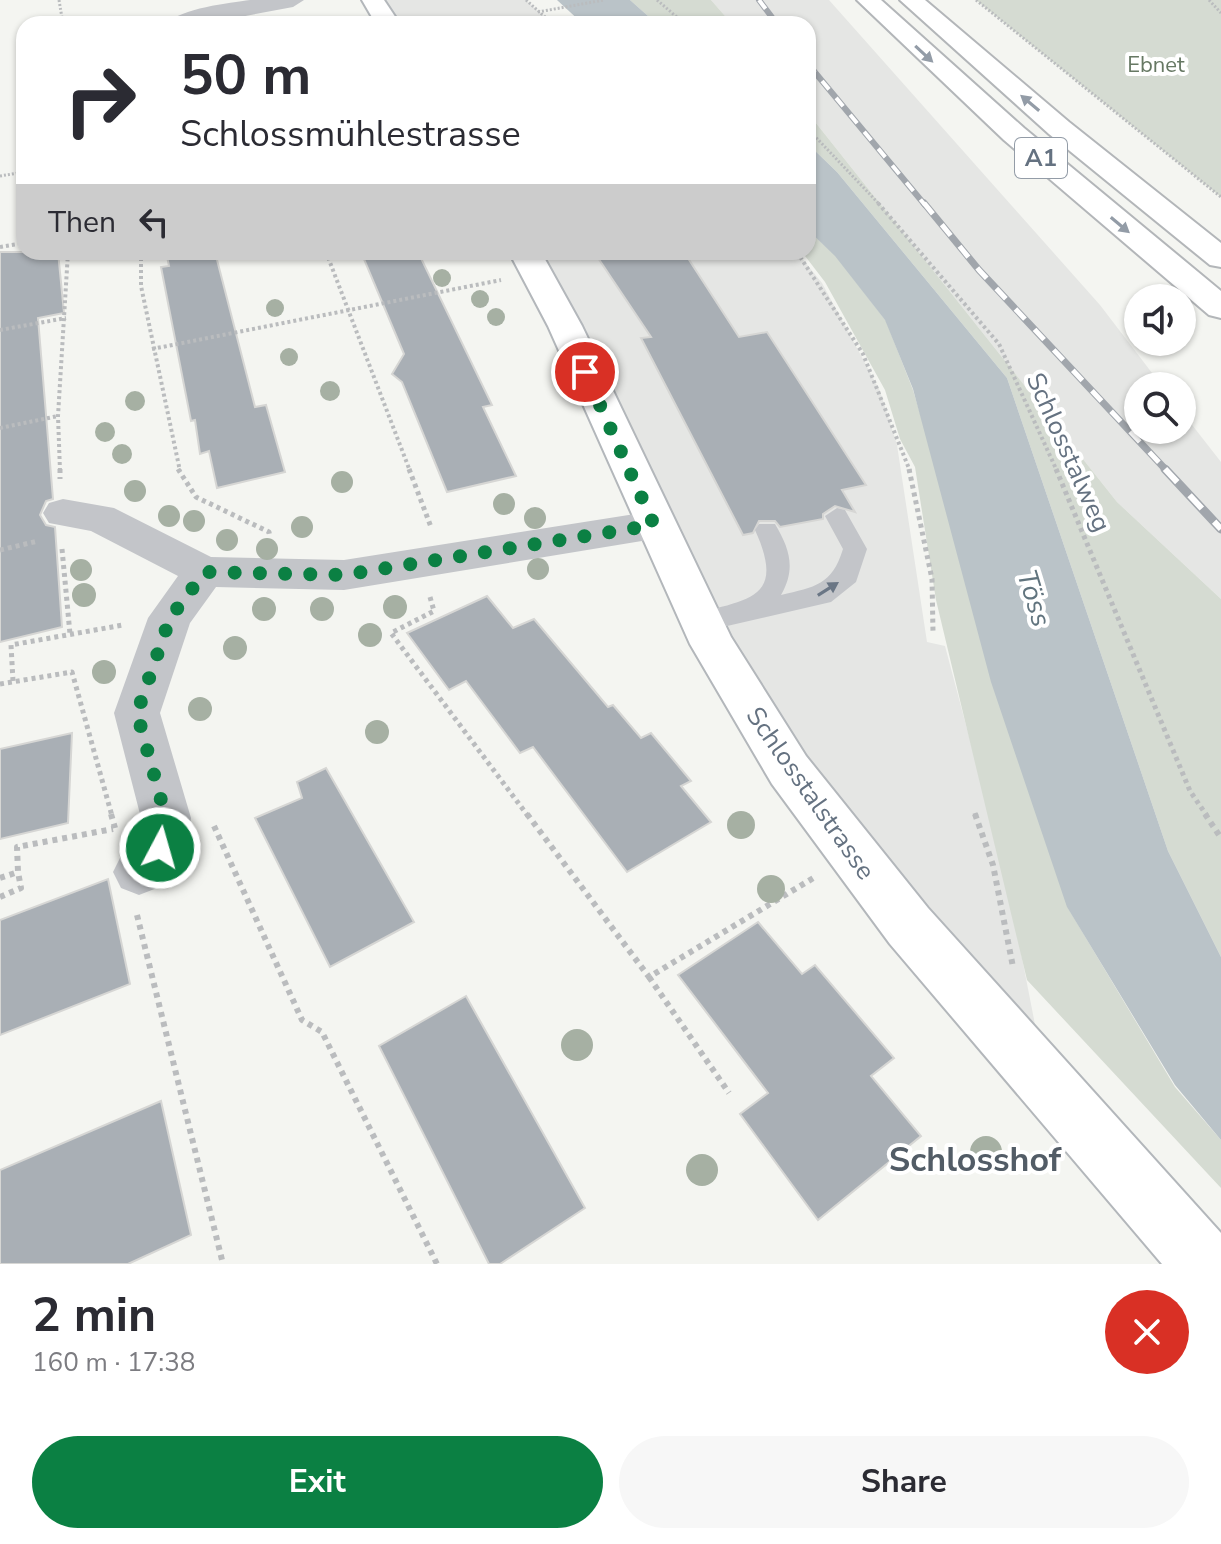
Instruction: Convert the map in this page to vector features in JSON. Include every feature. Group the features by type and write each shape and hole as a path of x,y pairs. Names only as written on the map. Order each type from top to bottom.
{"main road":[{"name":"A1","path":"868,0 1024,143 1221,308"},
{"name":"A1","path":"911,0 1059,128 1221,258"},
{"name":"Schlosstalstrasse","path":"517,265 565,326 701,622 774,747 856,861 957,984 1205,1264"}],"street":[{"path":"204,16 293,0"},
{"path":"58,520 100,518 205,572 344,575 435,572 654,525"},
{"path":"131,873 160,848 166,818 137,713 170,618 205,572"}],"lane":[{"path":"701,622 822,595 847,576 855,549 837,516"},
{"path":"754,611 779,582 780,556 767,530"}],"path":[{"path":"526,0 543,16"},
{"path":"538,12 604,0"},
{"path":"657,0 676,16"},
{"path":"976,0 1221,197"},
{"path":"1209,0 1221,13"},
{"name":"Schlosstalweg","path":"816,137 914,241 999,344 1052,460 1190,791 1221,838"},
{"path":"68,260 58,416 58,520 70,634"},
{"path":"141,260 141,286 176,465 196,497 269,532 277,574"},
{"path":"329,260 349,310 435,572 434,611 391,633 649,977 729,1093"},
{"path":"803,260 822,283 880,391 897,445 907,458 932,579 933,632"},
{"path":"152,349 349,310 517,265"},
{"path":"0,330 66,318"},
{"path":"0,428 58,416"},
{"path":"0,550 58,520"},
{"path":"13,681 11,645 170,618"},
{"path":"0,684 72,672 131,873 223,1264"},
{"path":"975,813 993,865 1013,960 1013,981"},
{"path":"212,821 302,1020 322,1032 437,1264"},
{"path":"0,897 21,888 17,847 116,829"},
{"path":"0,878 18,872"},
{"path":"649,977 815,876"}],"shaded area":[{"path":"373,0 526,0 544,16 383,16"},
{"path":"711,0 829,0 1100,305 1124,336 1124,356 1139,356 1151,372 1124,372 1124,444 1196,444 1196,430 1221,462 1221,599 1117,502 816,123 816,16 725,16"},
{"path":"529,260 803,260 822,283 880,391 897,445 927,642 945,646 1006,876 1047,1086 830,827"}],"green space":[{"path":"630,0 711,0 725,16 648,16"},
{"name":"Ebnet","path":"976,0 1221,0 1221,197"},
{"path":"816,123 1117,502 1221,599 1221,957 1168,851 1007,378 837,172 816,152"},
{"path":"816,237 836,256 886,321 913,390 1068,908 1175,1087 1221,1140 1221,1188 1027,980 936,600 915,467 900,439 885,390 825,282 808,260 816,260"}],"water":[{"path":"557,0 630,0 648,16 574,16"},
{"name":"Töss","path":"816,152 837,172 1007,378 1168,851 1221,957 1221,1140 1175,1085 1067,907 991,682 913,389 885,320 835,256 816,238"}],"building":[{"path":"0,252 16,252 16,260 59,260 64,313 38,318 53,499 46,501 40,515 46,525 55,527 62,627 0,642"},
{"path":"168,260 217,260 255,407 266,405 285,472 217,488 209,451 200,454 195,420 191,421 161,267 169,266"},
{"path":"364,260 422,260 492,405 483,407 516,476 447,492 402,382 392,374 404,354"},
{"path":"599,260 689,260 739,337 767,332 866,485 842,490 855,512 835,506 823,514 823,519 780,527 775,521 759,521 753,533 743,535 641,338 651,337"},
{"path":"487,596 513,628 534,619 608,707 613,705 641,738 651,733 691,781 681,786 711,822 627,872 533,747 520,753 466,681 449,690 407,633"},
{"path":"72,733 68,823 0,839 0,749"},
{"path":"326,768 414,922 330,967 255,818 302,798 297,782"},
{"path":"108,879 130,984 0,1035 0,920"},
{"path":"758,922 802,974 815,965 894,1058 871,1076 921,1136 818,1220 740,1114 768,1093 678,975"},
{"path":"466,996 585,1208 500,1264 489,1264 379,1046"},
{"path":"161,1101 191,1235 128,1264 0,1264 0,1170"}],"railway":[{"path":"759,0 771,16"},
{"path":"816,74 925,205"},
{"path":"924,203 979,270 1167,471"},
{"path":"1165,469 1221,529"}],"district":[{"name":"Schlosshof","path":"975,1159"}],"route":[{"path":"160,848 166,818 137,713 170,618 205,572 344,575 397,569 654,525 585,372"}]}
